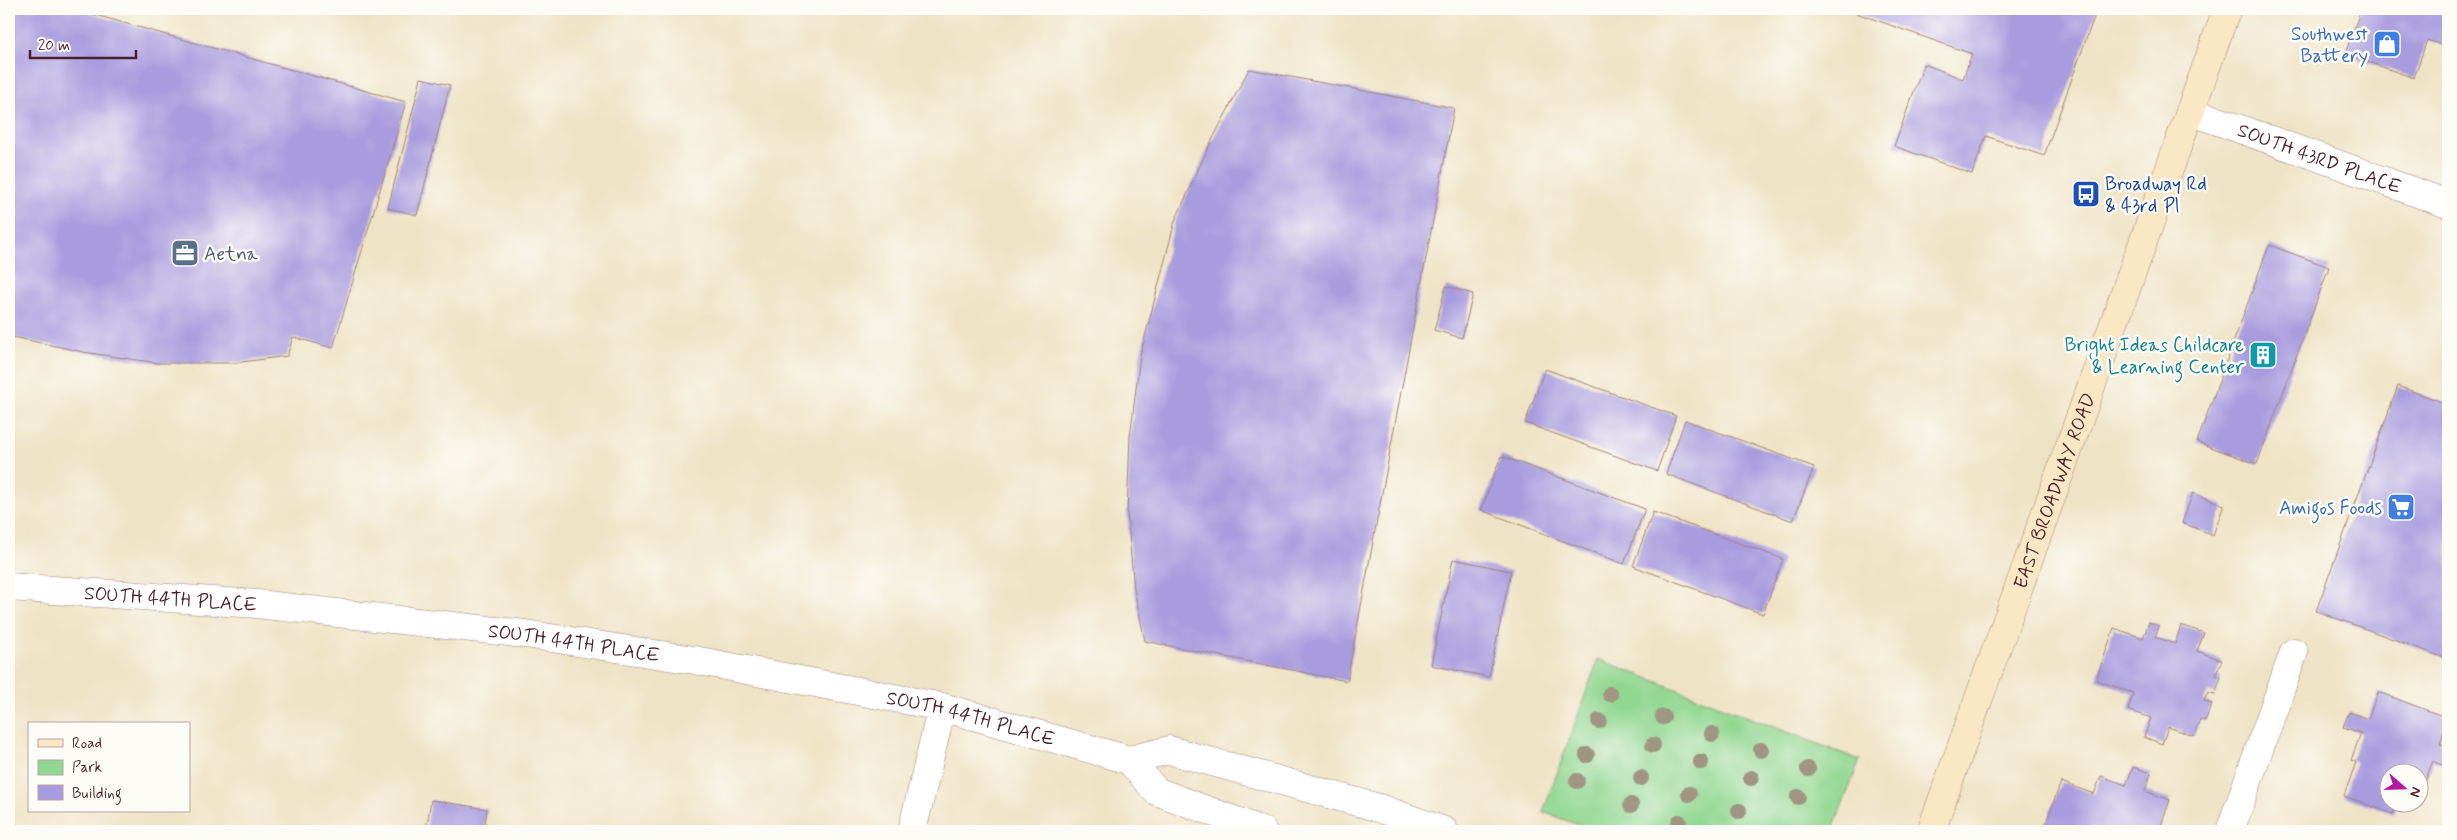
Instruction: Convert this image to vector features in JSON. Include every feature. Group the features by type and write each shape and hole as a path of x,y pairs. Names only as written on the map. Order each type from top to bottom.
{"main road":[{"name":"EAST BROADWAY ROAD","path":"1931,831 2227,9"}],"street":[{"name":"SOUTH 43RD PLACE","path":"2190,111 2448,204"},
{"name":"SOUTH 44TH PLACE","path":"9,588 257,604 525,634 694,660 942,707 1129,760 1169,750 1379,808 1444,831"},
{"path":"2230,831 2294,652"},
{"path":"912,831 942,707"},
{"path":"1129,760 1156,791 1262,831"}],"green space":[{"path":"1598,659 1860,760 1832,831 1595,831 1543,812"}],"building":[{"name":"Aetna","path":"9,9 74,9 406,102 333,348 293,337 287,356 234,363 158,363 83,352 9,336"},
{"path":"1845,9 2097,9 2044,156 1986,136 1972,174 1894,146 1924,64 1963,79 1972,54"},
{"name":"Southwest Battery","path":"2361,9 2448,9 2448,47 2427,40 2414,78 2345,54"},
{"path":"1249,69 1454,108 1347,681 1145,641 1134,589 1127,513 1130,437 1140,356 1175,221 1208,148"},
{"path":"421,78 450,85 417,215 388,208"},
{"name":"Bright Ideas Childcare & Learning Center","path":"2269,245 2329,267 2257,464 2197,442"},
{"path":"1446,286 1473,294 1462,338 1434,330"},
{"path":"1545,369 1676,416 1657,471 1525,423"},
{"name":"Amigos Foods","path":"2398,386 2448,404 2448,659 2316,611"},
{"path":"1685,420 1814,467 1793,521 1666,474"},
{"path":"1501,456 1645,509 1624,564 1481,510"},
{"path":"2193,493 2224,505 2213,535 2182,523"},
{"path":"1653,512 1783,559 1763,614 1633,566"},
{"path":"1453,559 1511,571 1489,677 1431,665"},
{"path":"2149,622 2159,626 2155,637 2175,644 2181,625 2204,633 2197,651 2222,660 2216,675 2221,677 2215,694 2208,692 2204,701 2212,704 2205,721 2200,719 2194,736 2168,727 2162,744 2144,737 2151,718 2128,710 2133,693 2096,680 2114,628 2143,638"},
{"path":"2378,692 2448,718 2440,744 2448,747 2448,767 2433,761 2430,769 2430,762 2380,762 2380,809 2344,796 2356,762 2351,760 2361,733 2343,727 2349,712 2368,719"},
{"path":"2133,767 2151,773 2145,791 2170,800 2159,831 2043,831 2061,782 2094,794 2101,776 2126,785"},
{"path":"431,800 487,809 484,831 426,831"}],"place":[{"name":"Southwest Battery","path":"2387,44"},
{"name":"Broadway Rd & 43rd Pl","path":"2086,194"},
{"name":"Aetna","path":"185,253"},
{"name":"Bright Ideas Childcare & Learning Center","path":"2263,355"},
{"name":"Amigos Foods","path":"2401,507"}]}
